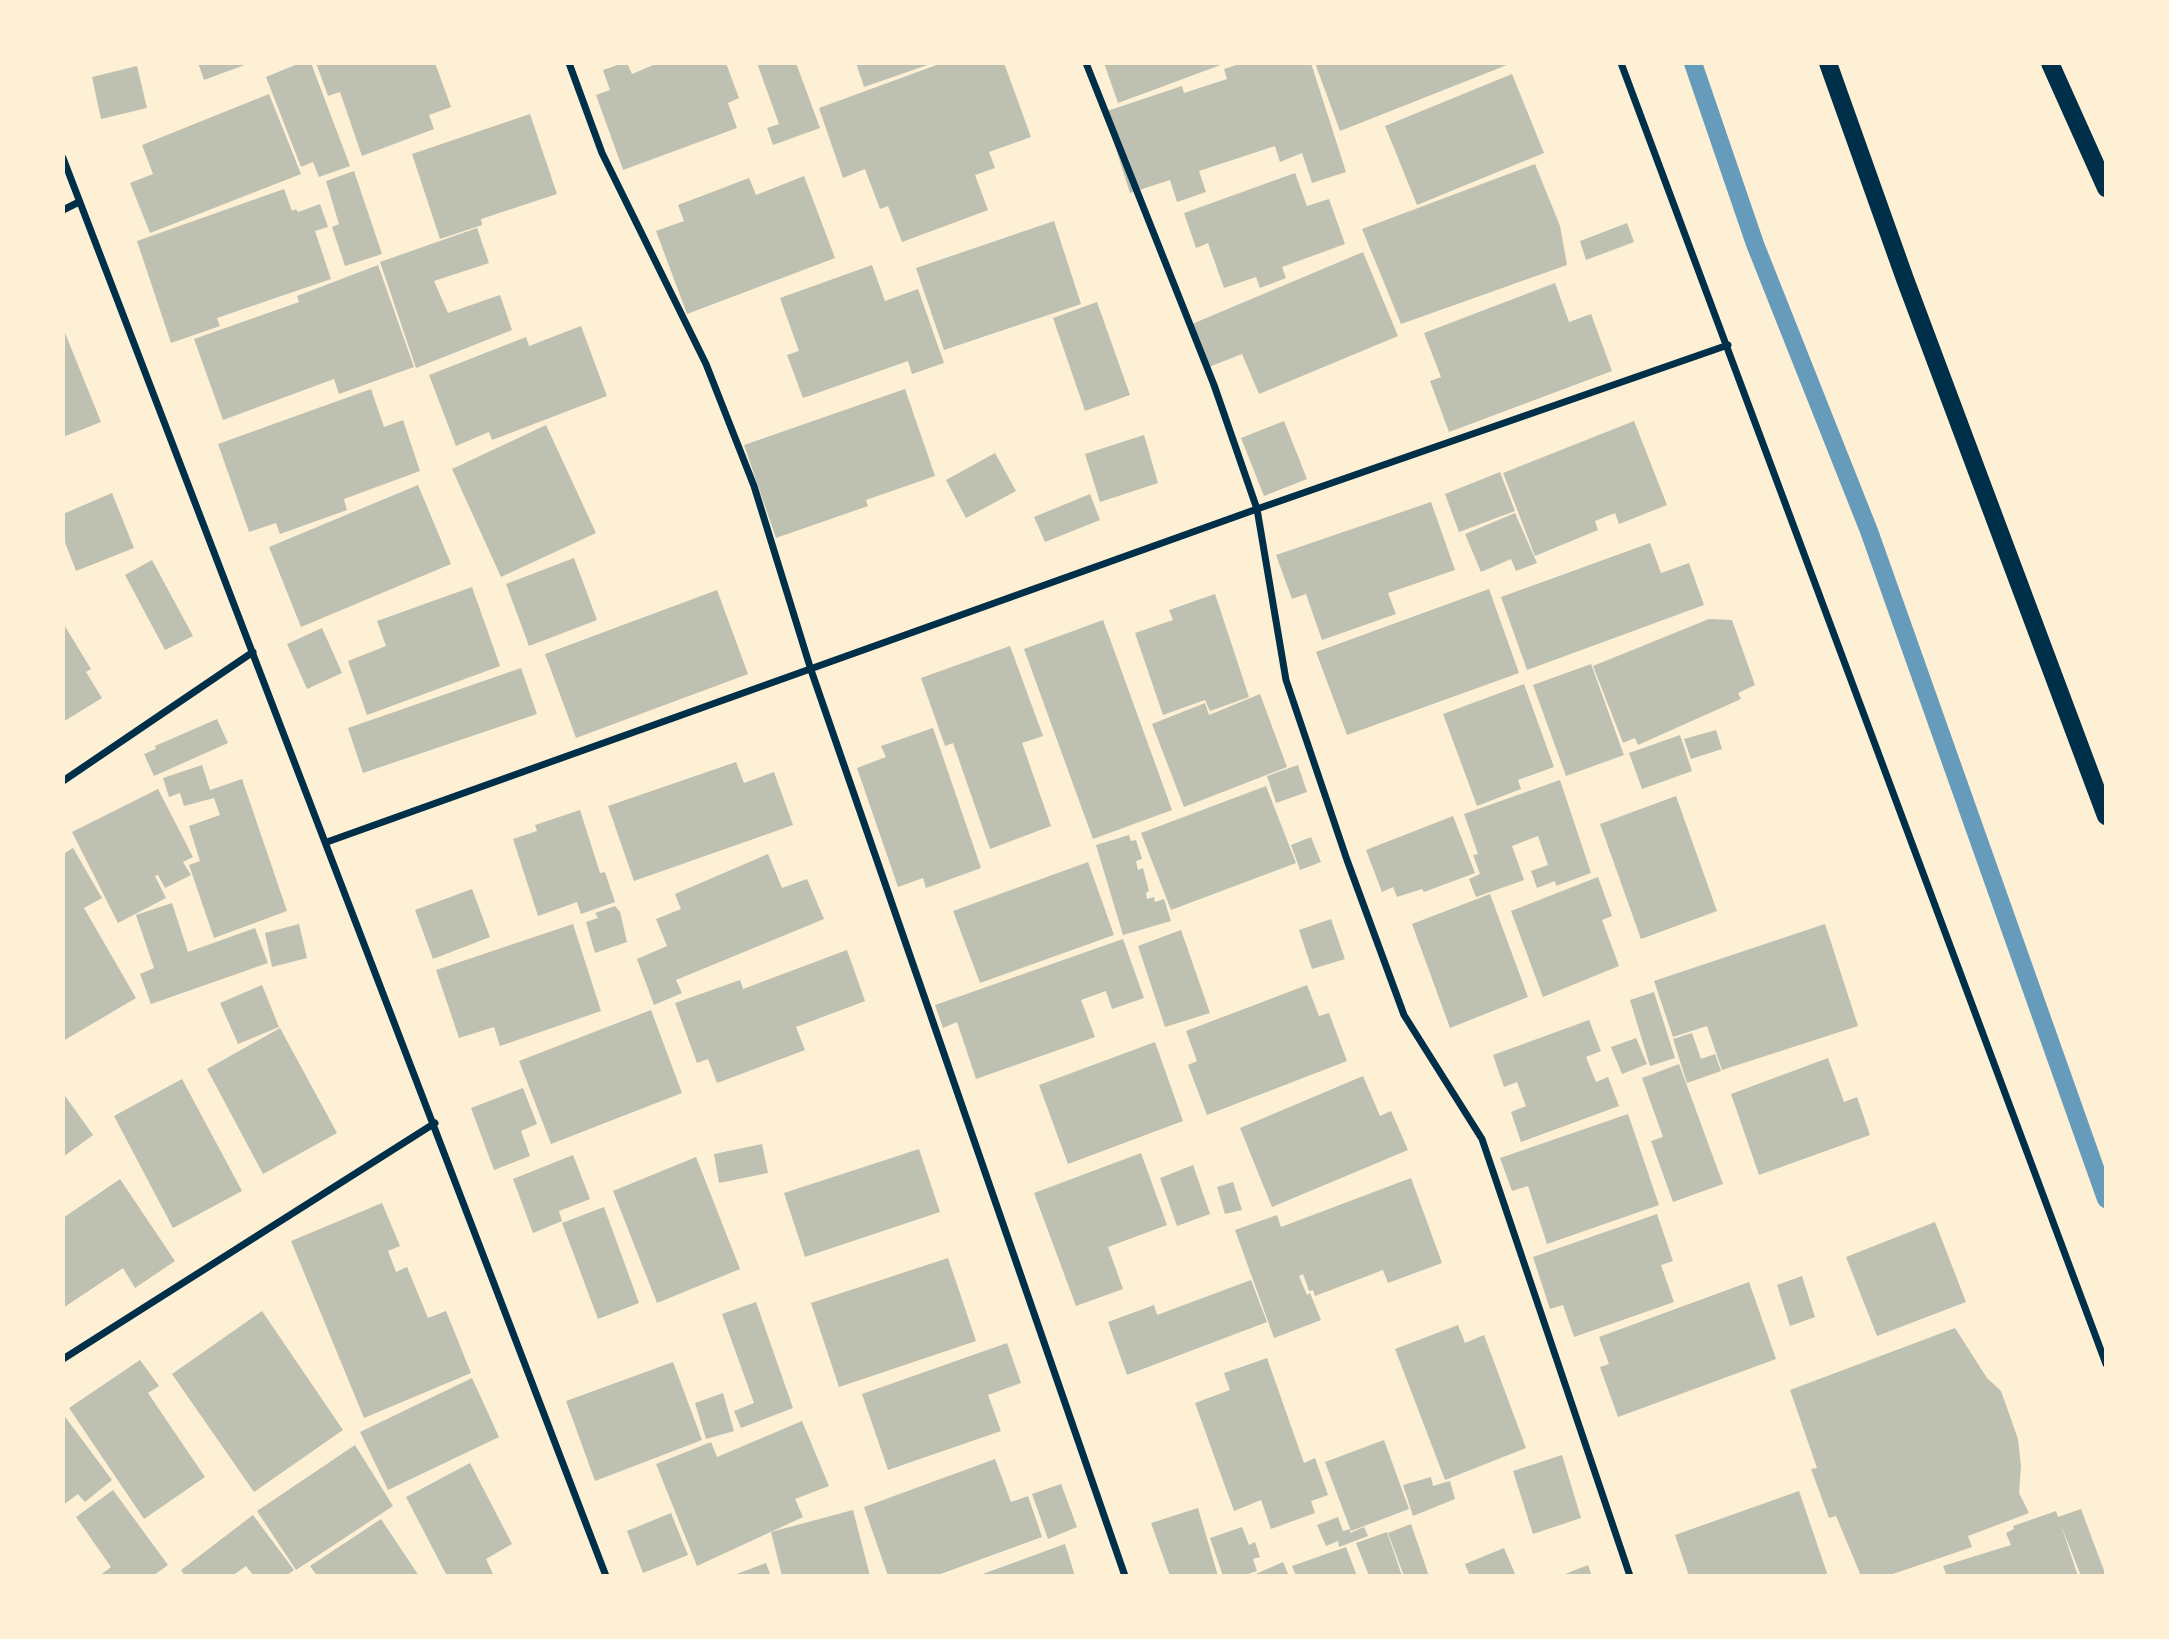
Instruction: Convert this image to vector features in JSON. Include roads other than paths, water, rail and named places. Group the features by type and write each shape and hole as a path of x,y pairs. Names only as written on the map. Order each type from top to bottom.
{"main road":[{"path":"1829,63 1905,279 2106,816"},
{"path":"2052,63 2106,170"},
{"path":"2052,63 2106,188"}],"street":[{"path":"569,63 601,153 706,364 754,486 811,670 1125,1576"},
{"path":"1086,63 1214,384 1257,509 1286,680 1347,860 1404,1015 1482,1139 1630,1576"},
{"path":"1621,63 2106,1364"},
{"path":"63,158 435,1123 605,1574 595,1576"},
{"path":"63,210 79,202"},
{"path":"327,842 1257,509 1728,345"},
{"path":"63,781 253,652"},
{"path":"63,1359 435,1123"}],"waterway":[{"path":"1693,63 1755,244 1869,531 2106,1199"}]}
